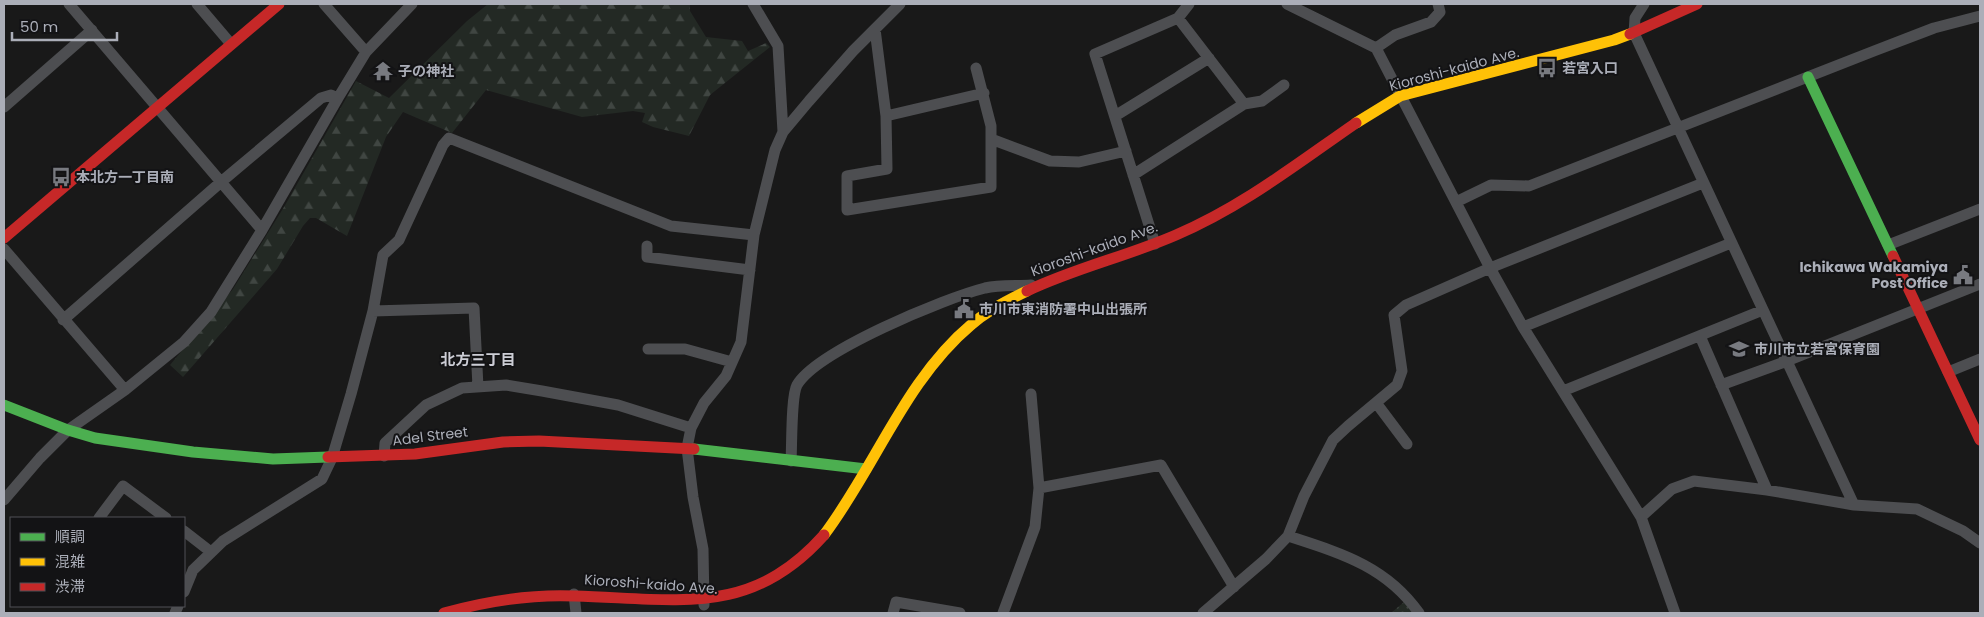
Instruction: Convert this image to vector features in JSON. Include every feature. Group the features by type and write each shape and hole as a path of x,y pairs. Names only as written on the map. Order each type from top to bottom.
{"street":[{"path":"69,4 262,230"},
{"path":"197,4 231,44"},
{"path":"4,238 279,4"},
{"path":"324,4 366,52"},
{"path":"4,500 40,458 68,430 125,390 184,342 211,312 262,230 366,52 412,4"},
{"path":"753,4 778,46 783,132"},
{"path":"1155,244 1095,54 1178,18 1190,4"},
{"path":"1287,4 1376,48 1490,268 1523,327 1641,517 1675,613"},
{"path":"1376,48 1396,35 1431,22 1440,12 1438,4"},
{"path":"1644,4 1635,18 1634,33 1854,505"},
{"name":"Kioroshi-kaido Ave.","path":"444,613 495,600 574,594 698,607 741,600 760,592 780,581 806,559 829,531 925,376 944,353 980,316 1035,285 1155,244 1204,222 1252,195 1383,104 1400,96 1570,53 1634,33 1698,4"},
{"path":"698,607 703,549 693,497 687,448 691,428 704,403 726,376 741,342 754,235 771,166 783,132 895,5"},
{"path":"1456,202 1491,185 1530,186 1934,28 1980,16"},
{"path":"1178,18 1244,104"},
{"path":"874,29 886,116 887,169 847,176 847,210 991,187 991,126 976,68"},
{"path":"4,107 92,30"},
{"path":"1115,116 1209,58"},
{"path":"1808,76 1980,440"},
{"path":"1134,176 1244,104 1262,101 1284,85"},
{"path":"886,116 984,93"},
{"path":"64,320 221,182 321,98 331,95 338,98"},
{"path":"185,590 193,570 223,541 322,480 332,458 351,394 373,311 383,255 399,240 443,145 449,138 671,226 754,235"},
{"path":"991,139 1050,161 1079,162 1126,151"},
{"path":"1204,613 1288,536 1304,496 1333,440 1397,385 1402,371 1394,315 1406,305 1490,268 1704,183"},
{"path":"1888,245 1980,210"},
{"path":"1523,327 1732,243"},
{"path":"647,246 647,257 750,270"},
{"path":"4,249 125,390"},
{"path":"1721,385 1980,284"},
{"path":"791,461 796,386 831,356 917,312 986,288 1035,285"},
{"path":"373,311 474,308 478,387"},
{"path":"1563,391 1763,310"},
{"path":"1700,336 1767,490"},
{"path":"648,349 684,349 732,362"},
{"path":"1948,372 1980,359"},
{"path":"384,456 385,443 426,405 462,388 506,385 618,405 691,428"},
{"path":"1003,613 1035,527 1039,488 1031,394"},
{"path":"1377,404 1407,444"},
{"name":"Adel Street","path":"4,405 68,430 95,438 193,452 273,459 415,454 502,442 539,441 687,448 866,470"},
{"path":"1039,488 1160,465 1234,587"},
{"path":"1641,517 1672,489 1694,481 1767,490 1854,505 1918,509 1955,527 1980,543"},
{"path":"100,517 123,486 165,517"},
{"path":"185,532 211,552"},
{"path":"1288,536 1343,554 1383,575 1401,591 1419,613"},
{"path":"574,594 576,613"},
{"path":"893,613 896,602 960,613"}],"green space":[{"path":"488,4 690,4 690,11 706,37 742,41 748,51 766,43 770,47 710,95 689,136 653,127 642,122 645,113 633,111 582,117 486,90 452,133 403,112 386,137 347,236 316,218 310,218 303,226 277,269 183,377 170,365 233,289 284,207 356,81 389,98 467,21"},
{"path":"1404,602 1414,613 1391,613"}],"traffic: fast":[{"path":"1808,77 1893,256"},
{"path":"4,405 68,430 95,438 193,452 273,459 328,457"},
{"path":"694,449 866,469"}],"traffic: slow":[{"path":"1356,123 1400,96 1614,40 1630,34"},
{"path":"824,535 860,481 909,397 928,371 949,346 978,319 1027,291"}],"traffic: jam":[{"path":"4,238 279,4"},
{"path":"1630,34 1697,4"},
{"path":"1027,291 1158,242 1200,224 1269,184 1356,123"},
{"path":"1893,256 1980,440"},
{"path":"328,457 415,454 503,442 539,441 694,449"},
{"path":"444,613 476,605 525,597 575,596 681,600 741,591 769,580 797,561 824,535"}],"place":[{"name":"若宮入口","path":"1547,68"},
{"name":"子の神社","path":"383,71"},
{"name":"本北方一丁目南","path":"61,177"},
{"name":"Ichikawa Wakamiya Post Office","path":"1963,275"},
{"name":"市川市東消防署中山出張所","path":"964,309"},
{"name":"市川市立若宮保育園","path":"1739,349"}],"district":[{"name":"北方三丁目","path":"478,360"}]}
